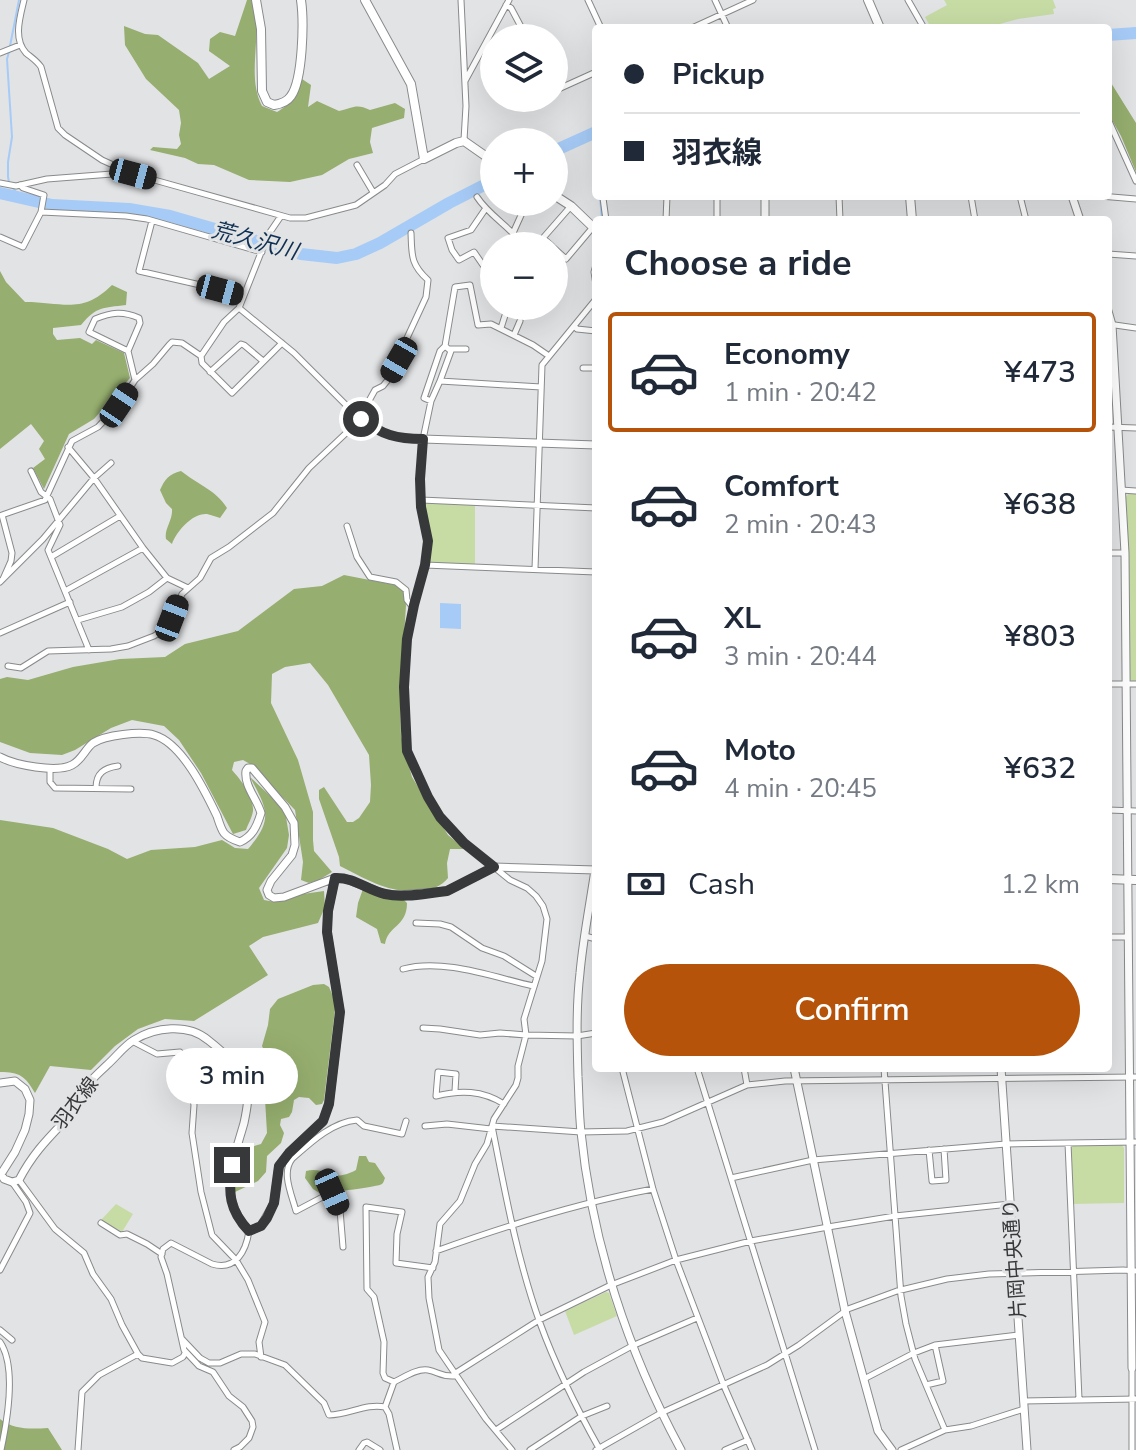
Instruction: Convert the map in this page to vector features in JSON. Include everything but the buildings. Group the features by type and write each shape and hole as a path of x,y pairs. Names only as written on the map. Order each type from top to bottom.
{"main road":[{"path":"256,0 261,29 262,91 267,102 274,105 287,101 294,90 302,43 301,0"},
{"path":"365,0 411,84 424,159 464,141 480,152"},
{"path":"868,0 878,24"},
{"path":"568,204 592,227"},
{"path":"1112,879 1132,880"}],"street":[{"path":"17,46 24,0"},
{"path":"461,0 464,141"},
{"path":"588,0 599,24"},
{"path":"715,0 726,24"},
{"path":"701,24 753,0"},
{"path":"908,0 922,24"},
{"path":"464,82 508,2"},
{"path":"508,2 520,24"},
{"path":"1,53 17,46"},
{"path":"17,46 41,67 61,133 102,160 133,174"},
{"path":"568,85 592,74"},
{"path":"1112,126 1136,181"},
{"path":"1112,136 1118,137"},
{"path":"18,186 47,179 120,172 281,216 306,218 356,205 395,174 424,159"},
{"path":"357,165 373,193"},
{"path":"0,237 23,247 45,197 3,183"},
{"path":"477,197 480,201"},
{"path":"1112,197 1136,199"},
{"path":"548,232 571,206"},
{"path":"41,211 126,216 263,250"},
{"path":"281,216 267,238 239,308 224,322 201,356 202,363 232,393 282,343"},
{"path":"480,261 474,252 459,260 448,238 471,230 481,216"},
{"path":"495,216 512,232"},
{"path":"152,221 139,271 243,296"},
{"path":"568,257 592,231"},
{"path":"8,666 21,668 48,651 128,646 154,636 165,629 182,594 200,578 211,558 273,513 309,468 360,418 375,390 387,381 399,360 426,297 428,280 413,260 411,233"},
{"path":"1112,254 1136,256"},
{"path":"512,1450 454,1375 439,1350 428,1277 433,1268 440,1224 460,1201 487,1144 494,1119 518,1078 526,1035 524,1019 542,961 547,919 536,896 510,880 464,843 440,817 407,751 404,687 407,639 428,541 421,500 423,439 431,401 451,351 447,347 455,287 470,285 478,325 491,324 501,328 549,356"},
{"path":"535,569 542,365 592,304"},
{"path":"239,308 282,343 360,418 379,431 395,437 423,439 592,445"},
{"path":"128,351 89,332 95,319 126,313 139,318 140,323 128,351 135,380"},
{"path":"501,328 504,320"},
{"path":"514,335 520,321"},
{"path":"1112,324 1136,328"},
{"path":"574,326 592,331"},
{"path":"1,581 12,553 2,515 45,500 72,441 98,427 119,405 135,380 172,342 182,343 201,356"},
{"path":"210,372 241,344 263,361"},
{"path":"431,401 424,398 440,351 447,347 466,349"},
{"path":"583,368 592,368"},
{"path":"440,381 541,387"},
{"path":"1112,384 1125,553 1127,810 1132,880 1127,937 1132,951 1132,1450"},
{"path":"1112,427 1136,428"},
{"path":"68,447 167,578 188,588"},
{"path":"1,581 111,463"},
{"path":"31,471 41,492 56,511 60,525 48,550 89,650"},
{"path":"1121,490 1136,491"},
{"path":"421,500 592,508"},
{"path":"51,557 120,516"},
{"path":"347,526 357,557 370,577 396,582 406,590 407,600 414,605"},
{"path":"0,535 8,533"},
{"path":"65,591 143,548"},
{"path":"1112,553 1125,553"},
{"path":"425,565 592,572"},
{"path":"78,620 122,607 167,578"},
{"path":"0,633 70,602"},
{"path":"1112,684 1136,684"},
{"path":"0,757 15,764 70,767 93,743 145,733 155,735 169,742 180,755 223,832 240,842 253,834 261,813 245,781 246,771 252,768 285,807 294,823 292,855 267,890 274,898 335,878 354,881 384,894 447,891 494,867 592,870"},
{"path":"1127,747 1136,747"},
{"path":"96,788 98,775 106,767 118,766"},
{"path":"50,767 50,782 55,788 131,789"},
{"path":"1112,810 1136,811"},
{"path":"234,1450 249,1438 252,1421 243,1407 229,1396 213,1372 199,1366 185,1352 162,1254 171,1243 220,1266 236,1260 246,1248 249,1231 261,1226 274,1203 279,1166 323,1121 329,1104 340,1012 327,932 335,878"},
{"path":"592,890 580,973 577,1036 581,1132 592,1202 611,1285 632,1346 681,1450"},
{"path":"416,923 451,927 482,948 504,956 536,976"},
{"path":"585,936 592,938"},
{"path":"1112,937 1127,937"},
{"path":"403,969 415,965 451,967 533,986"},
{"path":"423,1028 480,1035 592,1034"},
{"name":"羽衣線","path":"0,1083 15,1081 25,1089 30,1100 25,1130 1,1174 4,1179 16,1181 39,1147 78,1106 89,1083 132,1041 152,1032 177,1029 195,1032 207,1039 245,1081 247,1111 229,1182 231,1204 239,1221 249,1231"},
{"path":"132,1041 157,1054 180,1052 201,1076 191,1090 194,1105 192,1133 201,1192 212,1235 236,1260 265,1322 259,1342 261,1357"},
{"path":"455,1091 456,1074 438,1072 436,1096 455,1091 481,1094 504,1104"},
{"path":"623,1072 653,1189 676,1260 752,1450"},
{"path":"698,1072 815,1450"},
{"path":"745,1072 747,1085"},
{"path":"795,1072 845,1311 878,1431 892,1450"},
{"path":"884,1072 906,1324 914,1353 945,1430"},
{"path":"941,1072 942,1078"},
{"name":"片岡中央通り","path":"1001,1072 1027,1450"},
{"path":"425,1126 447,1124 581,1132 627,1131 663,1122 747,1085 796,1081 1132,1077"},
{"path":"343,1247 340,1210 332,1192 296,1211 288,1184 290,1156 348,1121 357,1120 364,1126 402,1134 406,1121"},
{"path":"492,1128 512,1224 539,1320 565,1383 599,1449 661,1413 767,1365 845,1311 901,1290 947,1279 1015,1272 1133,1271"},
{"path":"731,1178 813,1160 891,1153 1006,1144 1133,1142"},
{"path":"1068,1143 1079,1399"},
{"path":"929,1150 932,1181 946,1180 944,1149"},
{"path":"0,1270 30,1213 16,1181"},
{"path":"16,1181 34,1198 48,1221 84,1253 138,1354 142,1358 172,1363 183,1357 185,1352"},
{"path":"436,1251 512,1224 653,1189"},
{"path":"397,1450 385,1407 394,1382 427,1370 444,1377 454,1375 539,1320 611,1285 676,1260 751,1241 895,1216 1010,1204"},
{"path":"394,1382 385,1378 383,1373 384,1342 374,1297 367,1289 366,1207 402,1212 396,1263 433,1268"},
{"path":"101,1223 162,1254"},
{"path":"496,1430 565,1383 632,1346 697,1318"},
{"path":"0,1330 12,1340"},
{"path":"864,1379 935,1345 1019,1335"},
{"path":"182,1338 200,1358 209,1363 220,1363 241,1354 255,1354 285,1365 324,1403 329,1415 372,1405 385,1407"},
{"path":"0,1342 7,1357 9,1375 1,1450"},
{"path":"926,1385 943,1381 935,1345"},
{"path":"78,1450 82,1392 99,1375 138,1354"},
{"path":"901,1450 945,1430 971,1426 1024,1405 1079,1399 1134,1399"},
{"path":"530,1450 582,1416 607,1406"},
{"path":"725,1450 748,1440"},
{"path":"359,1450 367,1442 380,1450"}],"green space":[{"path":"247,0 251,0 255,13 255,80 262,106 277,112 282,109 292,98 299,77 311,85 308,107 317,101 339,111 358,106 370,110 395,103 405,109 404,118 372,128 370,142 373,153 349,159 322,175 290,182 249,180 214,165 198,164 150,150 153,147 177,149 181,144 179,110 146,79 125,45 124,26 158,35 198,63 209,79 230,66 209,51 210,39 220,32 235,36"},
{"path":"944,0 1053,0 1056,8 1053,9 1054,14 1000,24 929,24 925,17 947,5"},
{"path":"1112,84 1136,123 1136,172 1112,120"},
{"path":"0,271 25,302 81,304 112,285 127,292 126,305 101,309 81,325 53,328 57,340 80,338 92,344 96,340 124,353 130,378 94,419 69,434 44,489 33,468 45,459 39,449 44,441 31,424 0,449"},
{"path":"181,471 212,492 227,508 220,518 207,514 190,520 172,544 166,535 172,509 160,490 168,478"},
{"path":"1128,494 1136,494 1136,681 1129,678"},
{"path":"427,503 475,505 475,564 428,561 430,537 423,507"},
{"path":"344,575 395,585 403,591 406,605 401,736 412,777 448,835 465,849 450,849 448,878 439,886 420,891 398,890 340,866 319,790 324,787 347,822 359,818 370,802 369,755 328,685 310,663 285,667 272,674 271,703 298,760 313,812 314,851 332,872 309,883 301,880 303,862 295,810 243,760 234,762 232,770 249,795 253,811 246,830 233,834 201,773 179,740 164,726 132,720 62,755 30,753 0,742 0,679 28,680 73,667 120,659 165,657 185,644 238,631 294,589 322,586"},
{"path":"250,777 279,804 286,817 289,835 287,848 259,888 264,900 275,902 324,891 325,907 318,923 263,937 249,946 268,975 194,1021 165,1019 138,1029 91,1070 50,1066 35,1093 21,1076 0,1072 0,820 53,828 127,859 151,850 195,847 222,840 235,848 248,849 265,821 264,806"},
{"path":"363,889 407,903 404,917 385,944 381,943 377,929 356,917"},
{"path":"313,985 329,987 335,1010 324,1100 316,1105 309,1098 294,1100 289,1117 281,1119 284,1133 281,1143 267,1156 266,1172 258,1181 235,1192 236,1174 244,1153 247,1148 261,1144 267,1133 265,1099 269,1061 262,1046 270,1009 278,999"},
{"path":"1122,1145 1124,1203 1073,1204 1070,1148"},
{"path":"359,1156 366,1156 369,1162 375,1163 385,1178 382,1184 321,1194 305,1178 306,1171 313,1170 334,1175 347,1174 356,1170"},
{"path":"116,1204 133,1214 122,1232 101,1220"},
{"path":"606,1292 617,1316 574,1335 565,1311"},
{"path":"0,1419 17,1427 48,1428 62,1450 0,1450"}],"water":[{"path":"440,603 461,604 461,629 440,628"}],"waterway":[{"path":"10,46 19,0"},
{"name":"荒久沢川","path":"1112,35 1136,33"},
{"path":"9,52 12,137 8,177 20,198"},
{"name":"荒久沢川","path":"568,145 592,134"},
{"name":"荒久沢川","path":"0,193 52,205 129,209 170,216 301,254 337,258 356,254 380,243 480,187"},
{"path":"600,200 602,216"}],"route":[{"path":"232,1165 229,1182 231,1204 239,1221 249,1231 261,1226 274,1203 279,1166 323,1121 329,1104 340,1012 327,932 335,878 354,881 384,894 399,895 447,891 494,867 464,843 440,817 407,751 404,687 407,639 428,541 421,507 423,439 395,437 361,419"}]}
